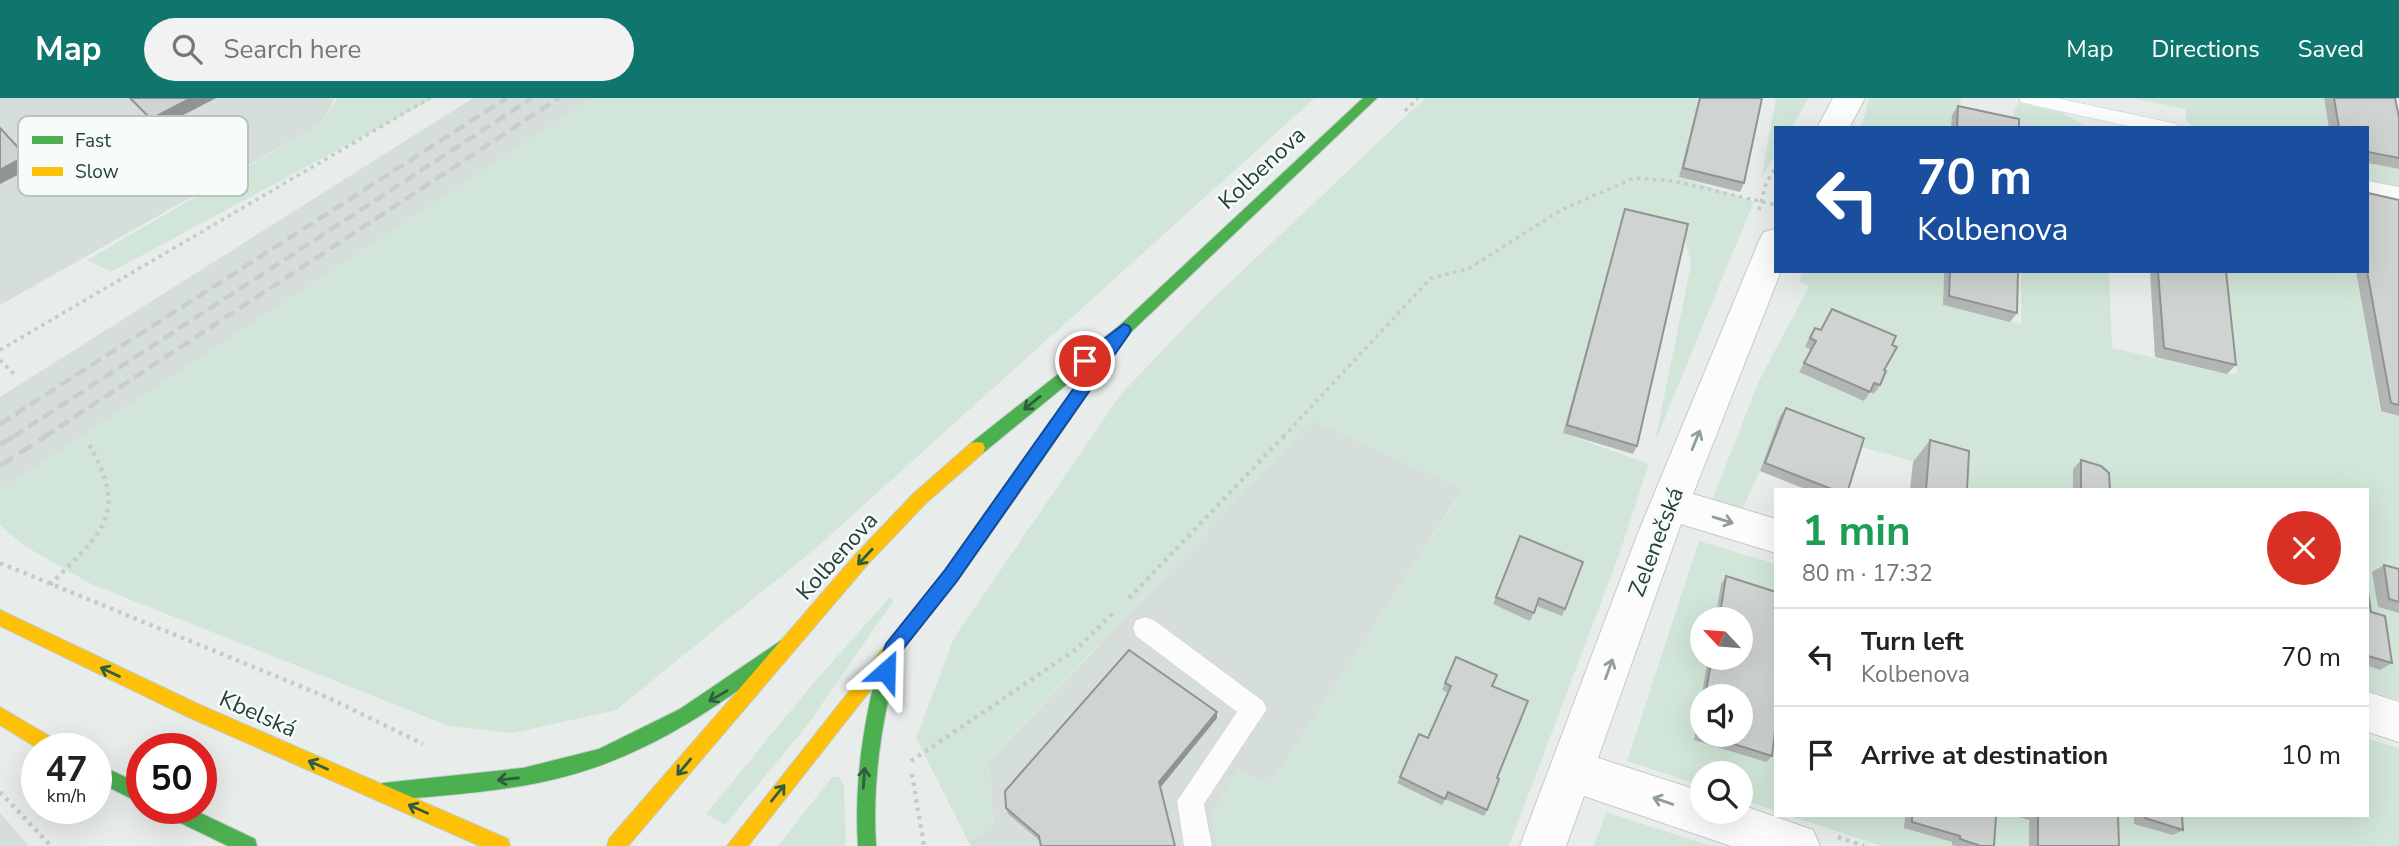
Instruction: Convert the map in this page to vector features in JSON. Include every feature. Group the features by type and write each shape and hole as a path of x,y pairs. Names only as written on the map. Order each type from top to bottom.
{"main road":[{"name":"Kolbenova","path":"616,846 862,559 919,499 964,458 1124,330 1371,98"},
{"name":"Kolbenova","path":"736,846 951,576 1124,330"},
{"name":"Kbelská","path":"0,618 192,710 501,846"},
{"path":"381,792 521,778 571,767 660,729 719,696 792,641"},
{"path":"867,846 863,788 867,747 892,650"},
{"path":"0,715 29,733"},
{"path":"185,824 195,836"},
{"path":"201,824 248,846"}],"street":[{"path":"1834,126 1849,98"},
{"name":"Zelenečská","path":"1544,846 1671,504 1774,246"},
{"path":"1671,504 1774,535"},
{"path":"2369,712 2399,722"},
{"path":"1571,770 1797,846"}],"lane":[{"path":"2028,98 2159,126"},
{"path":"2369,188 2399,194"},
{"path":"1145,628 1254,709 1189,801 1198,846"}],"path":[{"path":"0,350 430,98"},
{"path":"1398,117 1418,98"},
{"path":"1125,601 1200,526 1431,278 1468,268 1561,210 1634,178 1673,181 1774,205"},
{"path":"0,360 15,375"},
{"path":"50,585 100,531 113,499 103,464 87,442"},
{"path":"0,564 329,698 426,746"},
{"path":"910,761 1078,648 1116,610"},
{"path":"909,750 924,846"},
{"path":"0,792 51,846"}],"shaded area":[{"path":"0,98 335,98 321,124 248,165 248,116 18,116 18,196 193,196 0,305"},
{"path":"473,98 593,98 0,491 0,397"},
{"path":"1312,420 1463,489 1270,785 1237,770 1211,818 1218,846 971,846 968,841 993,826 989,761"},
{"path":"0,813 29,846 0,846"}],"green space":[{"path":"337,98 434,98 111,272 87,260 197,196 248,196 248,166 321,124"},
{"path":"593,98 1315,98 816,548 616,710 513,733 449,726 91,584 23,545 0,525 0,491"},
{"path":"1425,98 1699,98 1679,177 1754,201 1655,442 1691,264 1684,234 1622,218 1563,433 1649,464 1620,552 1509,846 1218,846 1211,818 1237,770 1270,784 1463,490 1312,420 989,760 993,827 968,841 916,738 954,638 1121,394 1205,306","holes":["1448,693 1525,708 1493,784 1445,798 1426,745"]},
{"path":"1776,98 1809,98 1792,126 1774,126 1774,156 1761,179"},
{"path":"1869,98 1961,98 1960,117 1953,126 1862,126"},
{"path":"2132,98 2324,98 2329,126 2192,126 2186,120 2186,109"},
{"path":"2018,103 2063,113 2085,126 2012,126 2011,120"},
{"path":"2369,163 2399,169 2399,211 2369,204"},
{"path":"1802,273 1944,273 1943,305 2021,324 2021,273 2109,273 2112,348 2227,374 2237,373 2227,273 2356,273 2380,411 2399,416 2399,579 2378,607 2399,613 2399,700 2369,691 2369,488 2098,488 2073,469 2073,488 1964,488 1951,472 1858,446 1760,471 1742,510 1712,500 1759,381 1809,286 1799,282","holes":["1811,337 1891,356 1873,394 1799,371 1811,350 1805,347"]},
{"path":"1699,541 1774,563 1774,600 1721,584 1717,607 1690,607 1690,670 1706,670 1704,684 1690,684 1690,747 1719,747 1765,762 1770,729 1774,730 1774,810 1753,803 1753,761 1690,761 1690,782 1627,761"},
{"path":"890,597 894,600 808,724 725,825 706,814 816,680"},
{"path":"2369,739 2399,748 2399,846 2109,846 2108,817 2134,817 2135,824 2167,817 2369,817"},
{"path":"832,777 839,777 844,786 846,846 778,846"},
{"path":"1606,812 1711,846 1594,846"},
{"path":"1793,817 1905,817 1904,828 1952,842 1956,846 1881,846"},
{"path":"1987,817 2018,817 2029,820 2029,846 1986,846"}],"building":[{"path":"130,98 191,98 157,116 148,116"},
{"path":"1700,98 1762,98 1744,183 1683,168"},
{"path":"2334,98 2395,98 2399,117 2399,158 2369,152 2369,126 2339,126"},
{"path":"1958,106 2019,119 2019,126 1957,126"},
{"path":"0,128 18,147 18,160 0,170"},
{"path":"2369,193 2399,200 2399,405 2391,403 2367,273"},
{"path":"1625,209 1688,224 1637,446 1567,425"},
{"path":"1950,273 2018,273 2017,313 1949,296"},
{"path":"2158,273 2226,273 2236,365 2164,348"},
{"path":"1832,309 1896,336 1892,345 1897,347 1884,370 1886,371 1880,385 1874,383 1870,392 1804,363 1816,341 1810,338 1815,328 1821,330"},
{"path":"1786,408 1864,438 1849,488 1829,488 1765,463"},
{"path":"1930,440 1969,451 1967,488 1926,488"},
{"path":"2081,460 2101,466 2109,473 2110,488 2081,488"},
{"path":"1520,536 1583,562 1565,609 1539,598 1534,613 1496,597"},
{"path":"2384,565 2399,569 2399,602 2389,599"},
{"path":"1726,576 1774,591 1772,756 1743,747 1753,747 1753,684 1707,684 1710,670 1754,670 1754,607 1721,607"},
{"path":"2369,599 2371,612 2385,616 2392,663 2369,656"},
{"path":"1129,650 1217,712 1159,782 1175,846 1041,846 1039,836 1006,808 1005,791"},
{"path":"1456,657 1497,675 1492,686 1528,701 1487,810 1448,792 1445,799 1400,777 1419,734 1428,738 1451,686 1445,683"},
{"path":"1912,817 1996,817 1994,846 1981,846 1960,839 1960,836 1912,822"},
{"path":"2038,817 2118,817 2119,846 2038,846"},
{"path":"2182,817 2183,830 2145,818"}],"railway":[{"path":"0,424 507,98"},
{"path":"13,437 532,98"},
{"path":"44,437 559,98"},
{"path":"0,445 15,435"},
{"path":"0,466 47,435"}],"traffic: fast":[{"path":"977,448 1124,330 1371,98"},
{"path":"1013,488 1102,362"},
{"path":"383,792 523,777 600,757 686,715 792,641"},
{"path":"867,846 866,778 876,711 887,666"},
{"path":"112,780 126,787"},
{"path":"202,824 248,846"}],"traffic: slow":[{"path":"616,846 862,559 919,499 977,448"},
{"path":"736,846 951,575 1013,488"},
{"path":"0,618 192,710 501,846"},
{"path":"0,715 29,733"}],"route":[{"path":"886,671 892,650 951,576 1124,330 1085,361"}]}
